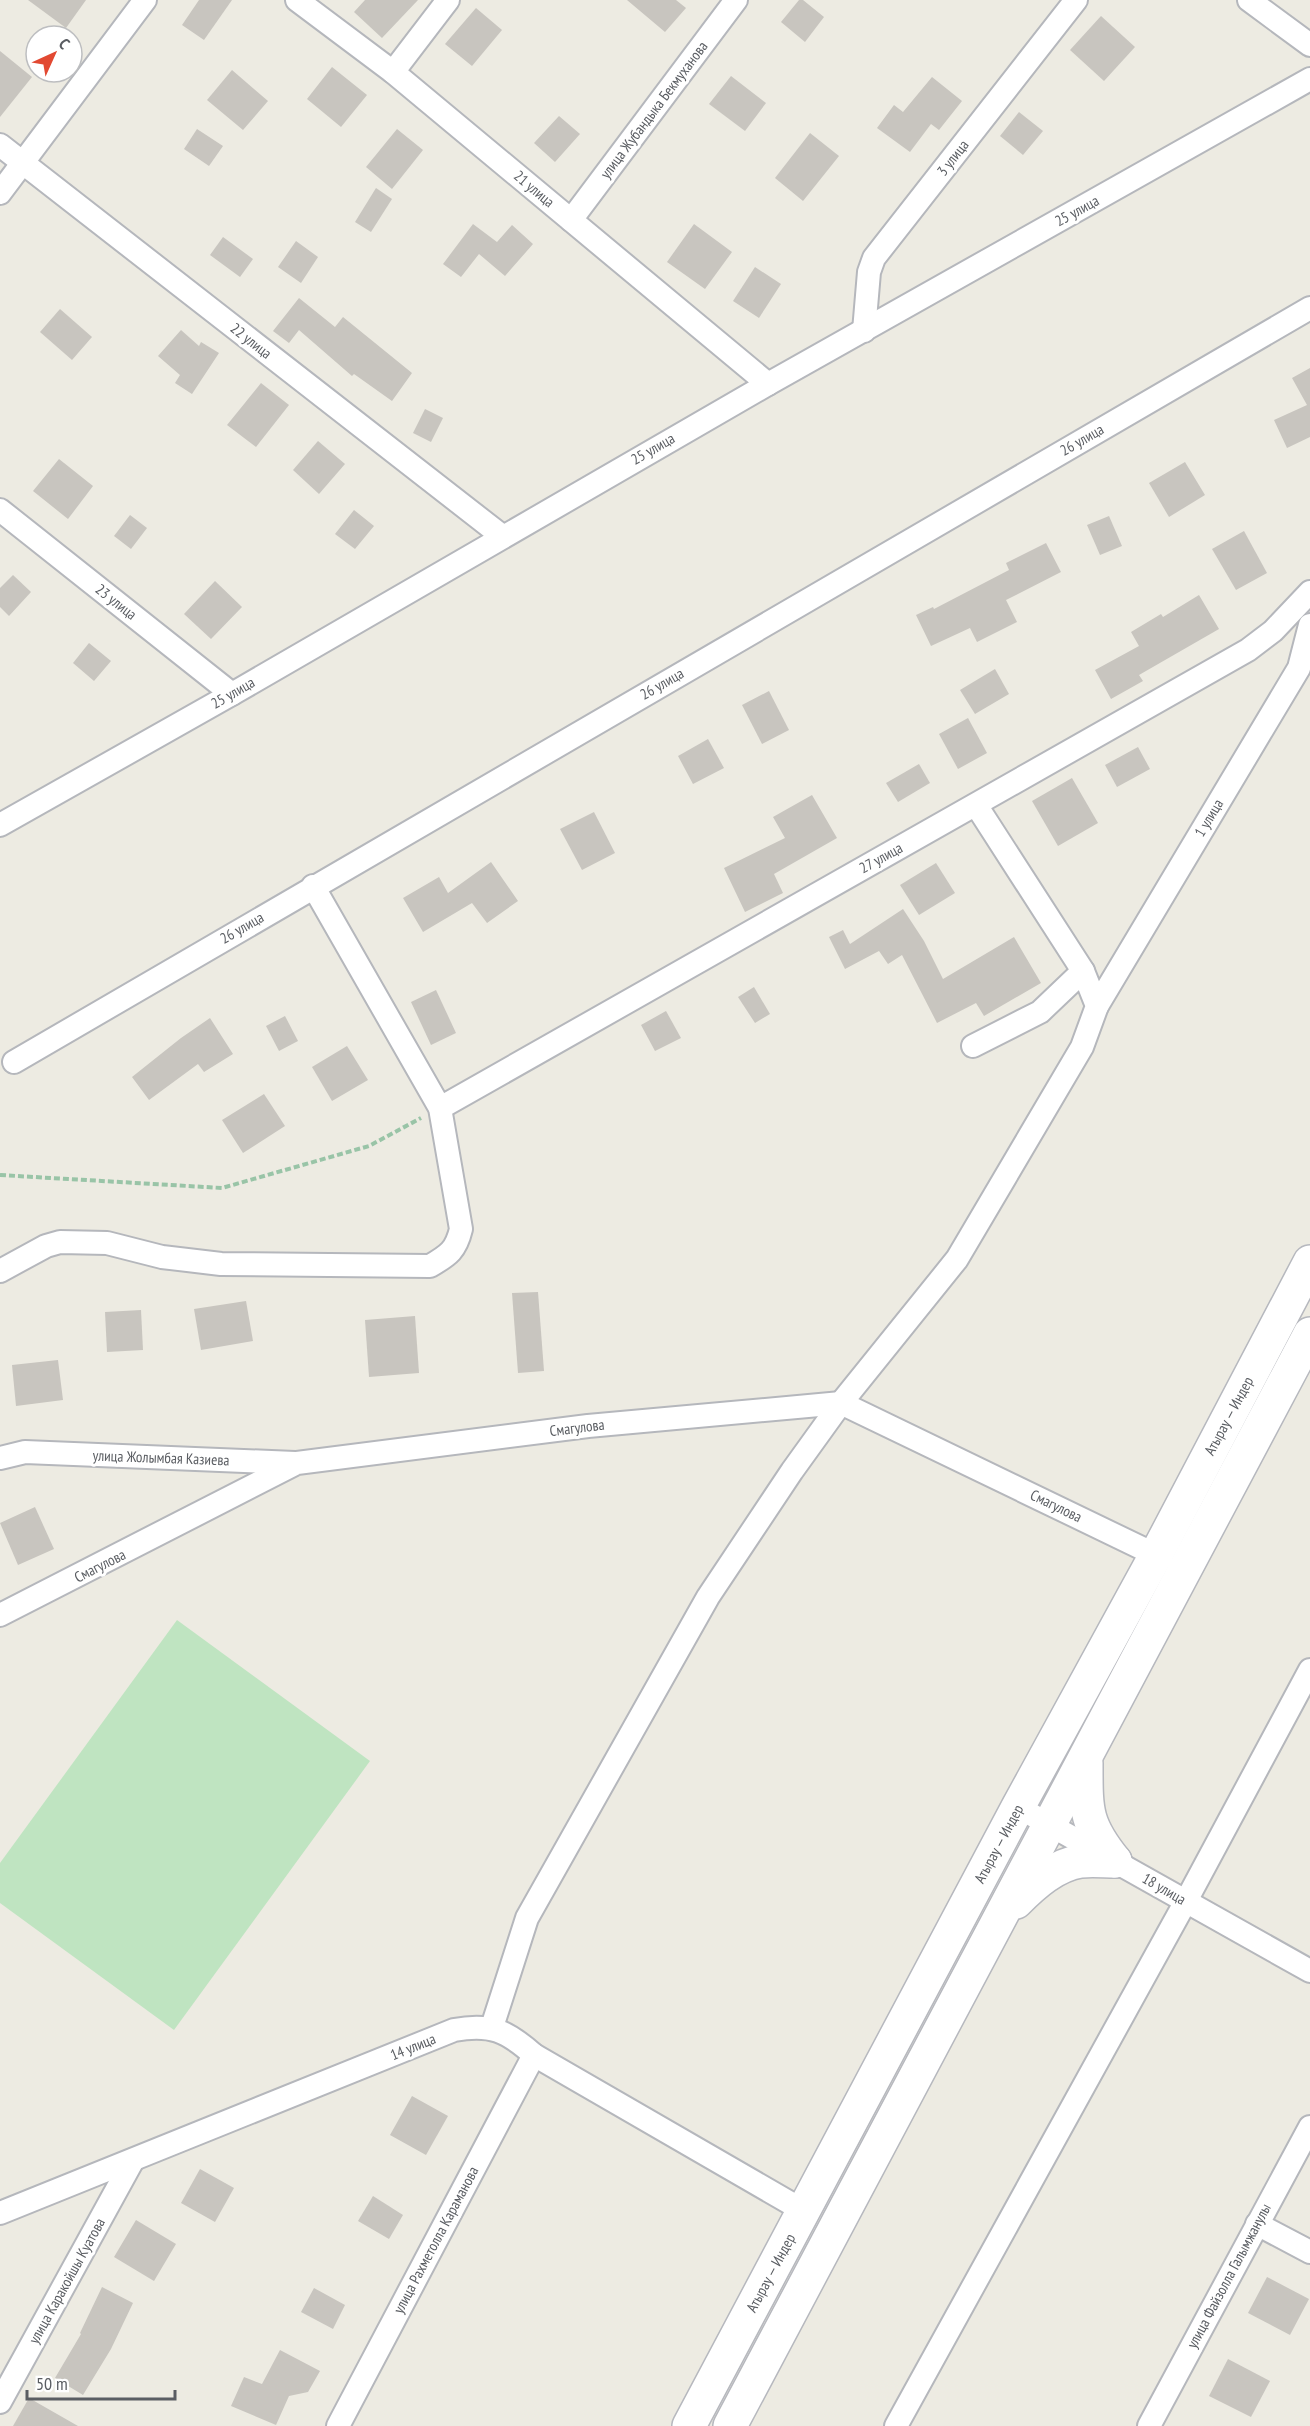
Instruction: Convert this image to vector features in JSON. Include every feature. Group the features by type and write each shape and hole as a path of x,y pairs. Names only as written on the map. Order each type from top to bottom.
{"main road":[{"name":"Атырау — Индер","path":"689,2426 1018,1807 1156,1555 1310,1262"},
{"path":"730,2426 1086,1760 1310,1334"},
{"path":"1086,1760 1086,1804 1090,1824 1098,1840 1115,1861"},
{"path":"1004,1914 1029,1889 1064,1866 1082,1861 1115,1861"}],"street":[{"path":"0,193 145,0"},
{"name":"21 улица","path":"297,0 393,72 768,384"},
{"path":"393,72 448,0"},
{"name":"улица Жубандыка Бекмуханова","path":"571,220 736,0"},
{"name":"3 улица","path":"864,331 869,272 874,258 1076,0"},
{"path":"1249,0 1310,45"},
{"name":"25 улица","path":"0,825 232,694 768,384 1310,79"},
{"name":"22 улица","path":"0,145 502,536"},
{"name":"26 улица","path":"14,1062 1310,308"},
{"name":"23 улица","path":"0,510 232,694"},
{"name":"27 улица","path":"440,1108 1248,650 1273,631 1310,592"},
{"name":"1 улица","path":"492,2027 527,1918 708,1597 792,1471 841,1403 957,1259 1082,1047 1097,1006 1305,666 1310,625"},
{"path":"976,804 1083,971 1097,1006"},
{"path":"0,1271 45,1246 60,1242 107,1243 162,1257 220,1264 430,1266 446,1257 457,1245 461,1229 440,1108 314,886"},
{"path":"972,1046 1040,1012 1083,971"},
{"name":"Смагулова","path":"0,1615 297,1463 588,1426 841,1403 1156,1555"},
{"name":"улица Жолымбая Казиева","path":"0,1442 25,1452"},
{"name":"улица Жолымбая Казиева","path":"0,1458 25,1452 297,1463"},
{"path":"896,2426 1186,1901 1310,1670"},
{"name":"18 улица","path":"1018,1807 1310,1971"},
{"path":"492,2027 514,2037 534,2055 804,2211"},
{"name":"14 улица","path":"0,2213 454,2030 492,2027"},
{"name":"улица Рахметолла Караманова","path":"338,2426 534,2055"},
{"name":"улица Файзолла Галымжанулы","path":"1149,2426 1310,2127"},
{"name":"улица Каракойшы Куатова","path":"0,2402 133,2160"},
{"path":"1257,2224 1310,2252"}],"path":[{"path":"0,1175 222,1188 369,1146 440,1108"}],"green space":[{"path":"177,1620 370,1761 174,2030 0,1903 0,1863"}],"building":[{"path":"28,0 86,0 69,24 61,24"},
{"path":"199,0 232,0 204,40 182,25"},
{"path":"365,0 418,0 382,38 354,12"},
{"path":"627,0 676,0 686,8 665,32"},
{"path":"799,0 803,0 824,17 805,42 781,22"},
{"path":"476,8 502,30 472,66 445,44"},
{"path":"1101,16 1135,47 1104,81 1070,50"},
{"path":"0,51 24,70 24,84 26,84 0,117"},
{"path":"332,67 367,95 341,127 307,99"},
{"path":"232,70 268,101 243,130 207,100"},
{"path":"731,76 766,103 745,131 709,104"},
{"path":"932,77 962,101 939,130 931,124 910,152 877,128 894,105 903,112"},
{"path":"1019,112 1043,131 1023,155 1000,136"},
{"path":"559,116 580,134 555,162 534,143"},
{"path":"197,129 223,146 209,166 184,149"},
{"path":"397,129 423,150 392,189 366,167"},
{"path":"810,133 839,156 803,201 775,178"},
{"path":"376,188 392,199 371,232 355,222"},
{"path":"473,224 497,242 512,225 533,244 505,276 479,254 461,277 443,264"},
{"path":"694,224 732,252 705,289 667,262"},
{"path":"223,237 253,259 240,277 210,255"},
{"path":"296,241 318,257 301,283 278,267"},
{"path":"755,267 781,284 759,318 733,301"},
{"path":"299,298 335,327 343,317 412,373 392,401 354,374 352,376 299,330 289,343 273,331"},
{"path":"60,309 92,337 72,360 40,332"},
{"path":"181,330 199,346 201,342 219,353 192,394 175,383 180,375 158,356"},
{"path":"1310,368 1310,437 1287,448 1274,420 1307,405 1292,378"},
{"path":"261,383 289,405 256,447 227,425"},
{"path":"425,409 443,418 431,442 413,433"},
{"path":"318,441 345,464 319,494 293,470"},
{"path":"59,459 93,486 68,519 33,491"},
{"path":"1185,462 1205,495 1169,517 1149,483"},
{"path":"354,510 374,526 355,549 335,534"},
{"path":"130,515 147,528 131,549 114,536"},
{"path":"1109,516 1122,546 1100,555 1087,525"},
{"path":"1244,531 1267,573 1236,590 1212,549"},
{"path":"1046,543 1061,572 1006,600 1017,622 977,642 970,628 931,646 916,615 933,607 934,609 1009,570 1006,563"},
{"path":"13,575 31,592 9,616 0,607 0,588"},
{"path":"215,581 242,607 211,639 184,614"},
{"path":"1199,595 1219,629 1139,675 1143,681 1111,699 1095,670 1139,646 1131,632 1161,614 1163,617"},
{"path":"89,643 111,661 94,681 73,663"},
{"path":"995,669 1009,694 975,714 960,690"},
{"path":"769,691 789,730 762,744 742,705"},
{"path":"968,718 987,753 958,769 939,734"},
{"path":"708,739 724,768 693,784 678,756"},
{"path":"1138,747 1150,769 1117,787 1105,765"},
{"path":"919,764 930,783 898,802 886,783"},
{"path":"1072,778 1098,823 1058,846 1032,801"},
{"path":"812,795 837,838 774,874 783,893 745,912 724,868 785,838 773,817"},
{"path":"594,812 615,853 582,870 560,829"},
{"path":"491,862 518,901 487,923 472,903 423,932 403,898 439,877 448,893"},
{"path":"936,863 955,893 919,915 900,885"},
{"path":"903,909 924,941 943,979 1014,937 1041,983 984,1016 976,1003 937,1023 902,955 888,964 879,951 845,969 829,937 843,930 850,944"},
{"path":"754,987 770,1014 755,1023 738,997"},
{"path":"436,990 456,1033 431,1045 411,1002"},
{"path":"666,1011 681,1038 655,1051 641,1025"},
{"path":"285,1016 298,1041 279,1051 266,1026"},
{"path":"210,1018 233,1054 204,1072 198,1064 149,1100 132,1077"},
{"path":"347,1046 368,1080 332,1101 312,1067"},
{"path":"264,1094 285,1126 243,1153 222,1120"},
{"path":"538,1292 544,1371 518,1373 512,1293"},
{"path":"246,1301 253,1341 201,1350 194,1309"},
{"path":"141,1310 143,1350 107,1352 105,1312"},
{"path":"415,1316 419,1373 369,1377 365,1320"},
{"path":"58,1360 63,1400 16,1406 12,1365"},
{"path":"35,1507 54,1549 18,1565 0,1523"},
{"path":"412,2096 448,2116 426,2155 390,2135"},
{"path":"200,2169 234,2188 215,2222 181,2203"},
{"path":"373,2196 403,2215 389,2239 358,2221"},
{"path":"136,2220 176,2244 154,2281 114,2257"},
{"path":"1267,2277 1309,2299 1290,2335 1248,2313"},
{"path":"102,2287 133,2303 111,2349 83,2395 55,2378 81,2334"},
{"path":"314,2288 345,2305 333,2329 301,2312"},
{"path":"280,2350 320,2371 308,2392 289,2396 276,2425 231,2406 244,2377 262,2384"},
{"path":"1228,2359 1270,2381 1251,2417 1209,2396"},
{"path":"29,2398 78,2426 13,2426"}]}
